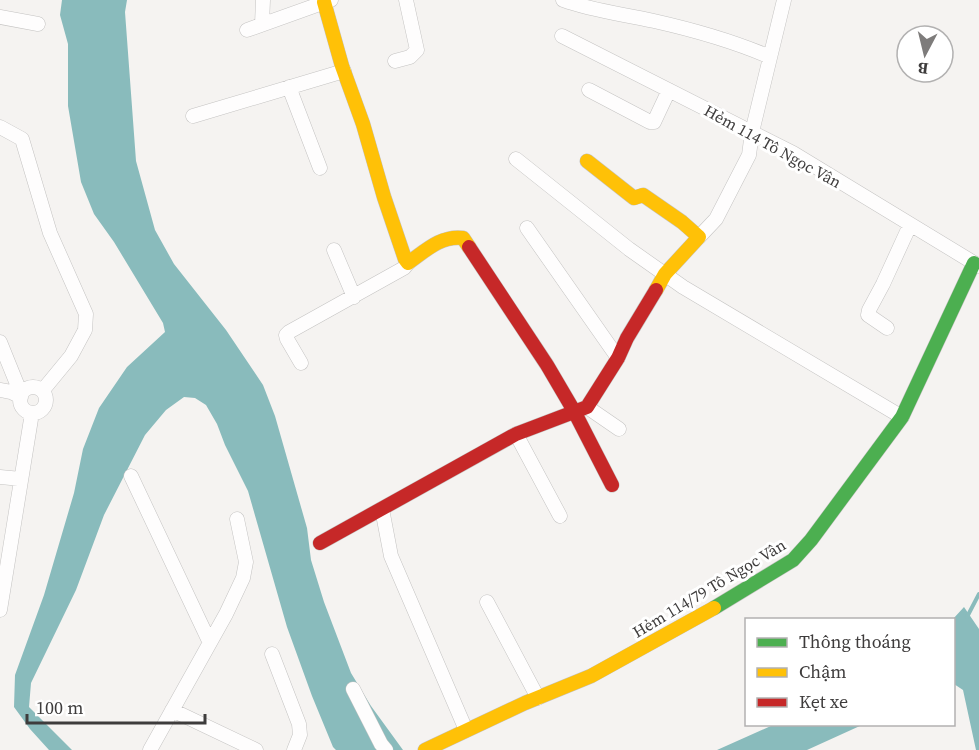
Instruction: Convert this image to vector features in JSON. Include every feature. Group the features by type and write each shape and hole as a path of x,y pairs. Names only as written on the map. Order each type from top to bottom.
{"street":[{"path":"262,24 263,0"},
{"path":"395,61 410,57 417,50 406,0"},
{"path":"563,0 587,9 654,21 735,42 770,57"},
{"path":"320,543 516,434 581,409 618,358 627,338 665,274 716,219 749,155 752,132 784,0"},
{"path":"247,30 327,1 344,71 408,263"},
{"path":"0,16 38,24"},
{"name":"Hẻm 114 Tô Ngọc Vân","path":"562,36 793,153 976,265"},
{"path":"194,116 344,71"},
{"path":"289,87 320,168"},
{"path":"589,90 654,122 669,90"},
{"path":"0,127 22,139 50,233 86,314 85,330 71,356 43,390"},
{"path":"516,159 629,249 665,274 902,417"},
{"path":"587,161 634,198 643,195 682,222 699,237"},
{"path":"887,328 868,315 869,310 884,284 910,225"},
{"path":"527,228 618,358"},
{"path":"301,363 286,335 404,268 446,238 456,236 463,238 581,409 612,485"},
{"path":"334,250 354,297"},
{"name":"Hẻm 114/79 Tô Ngọc Vân","path":"425,750 537,698 591,676 712,609 793,560 811,540 902,417 976,265"},
{"path":"0,342 21,396"},
{"path":"35,387 43,390 46,398 45,405 40,411 32,413 24,409 20,402 27,388 35,387"},
{"path":"0,390 21,396"},
{"path":"581,409 619,429"},
{"path":"0,610 32,413"},
{"path":"516,434 560,516"},
{"path":"131,476 210,643"},
{"path":"0,477 21,479"},
{"path":"382,509 392,556 466,730"},
{"path":"150,750 210,643 243,578 246,562 237,519"},
{"path":"487,602 537,698"},
{"path":"272,654 299,724 300,735 294,750"},
{"path":"353,689 386,750"},
{"path":"172,710 256,750"}],"water":[{"path":"62,0 127,0 125,12 136,161 155,230 174,264 226,330 263,385 275,416 307,528 311,560 351,673 371,706 403,750 336,750 333,747 287,627 248,491 217,424 206,405 195,398 184,397 166,410 145,435 104,515 76,590 31,683 29,707 72,750 49,750 14,707 15,675 44,595 74,493 83,449 99,408 127,367 165,332 163,323 114,242 94,214 81,182 68,106 68,44 60,15"},
{"path":"964,607 979,629 979,750 976,750 963,690 955,685 954,618"},
{"path":"771,726 860,726 807,750 717,750"}],"waterway":[{"path":"967,617 979,594"}],"traffic: fast":[{"path":"714,608 793,560 811,540 902,417 974,263"}],"traffic: slow":[{"path":"324,2 342,66 363,124 405,259 408,263 440,241 448,239 463,238 469,247"},
{"path":"587,161 634,198 643,195 682,222 699,237 665,274 656,290"},
{"path":"425,750 525,703 591,676 714,608"}],"traffic: jam":[{"path":"469,247 547,365 574,411 612,485"},
{"path":"320,543 516,434 587,407 618,358 627,338 656,290"}]}
